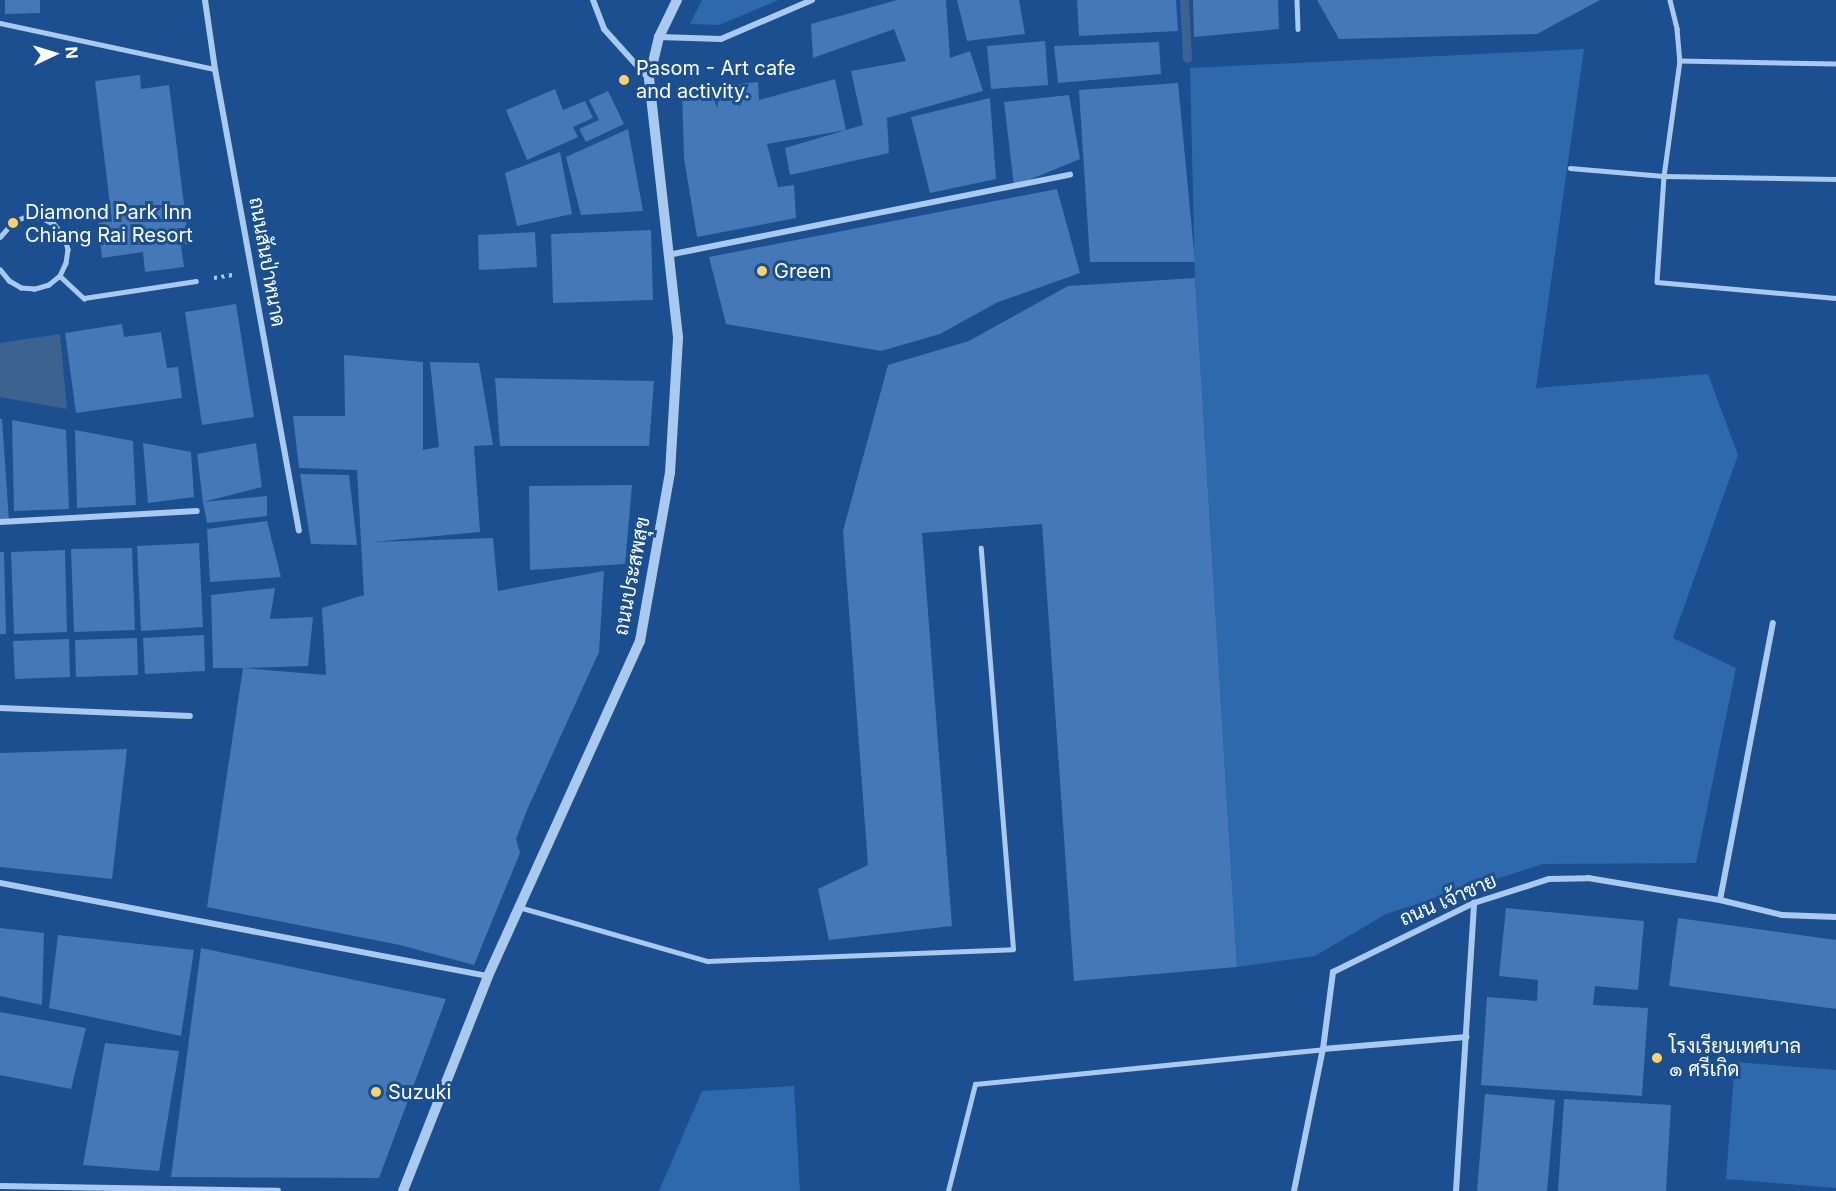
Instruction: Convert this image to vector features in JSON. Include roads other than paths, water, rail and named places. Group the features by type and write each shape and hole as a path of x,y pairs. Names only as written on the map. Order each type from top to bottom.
{"street":[{"name":"ถนนสันป่าหนาด","path":"205,0 251,272 299,530"},
{"path":"593,0 604,29 649,79"},
{"name":"ถนนประสพสุข","path":"403,1191 488,976 640,641 670,473 678,337 649,79 659,37 676,0"},
{"path":"659,37 721,39 812,0"},
{"path":"668,255 1070,175"},
{"path":"0,522 197,511"},
{"path":"1720,900 1773,623"},
{"path":"0,708 190,716"},
{"name":"ถนน เจ้าชาย","path":"1294,1191 1323,1049 1333,972 1474,903 1549,879 1588,878 1720,900 1782,915 1836,918"},
{"path":"0,884 488,976"},
{"path":"1456,1191 1474,903"},
{"path":"1323,1049 1467,1037"},
{"path":"0,1186 278,1191"}],"lane":[{"path":"1297,0 1298,29"},
{"path":"1670,0 1677,29 1680,61 1664,176 1657,282 1836,298"},
{"path":"0,23 215,69"},
{"path":"1680,61 1836,64"},
{"path":"1570,168 1664,176 1836,179"},
{"path":"0,237 15,221 28,216 42,218 54,224 64,236 68,249 66,263 60,276 49,285 35,289 21,288 9,281 0,270"},
{"path":"60,276 84,298 196,281"},
{"path":"519,907 707,961 1013,949 981,548"},
{"path":"948,1191 975,1083 1323,1049"}],"waterway":[{"path":"1184,0 1187,58"}],"place":[{"name":"Pasom - Art cafe and activity.","path":"624,80"},
{"name":"Diamond Park Inn Chiang Rai Resort","path":"13,223"},
{"name":"Green","path":"762,271"},
{"name":"โรงเรียนเทศบาล ๑ ศรีเกิด","path":"1657,1058"},
{"name":"Suzuki","path":"376,1092"}]}
